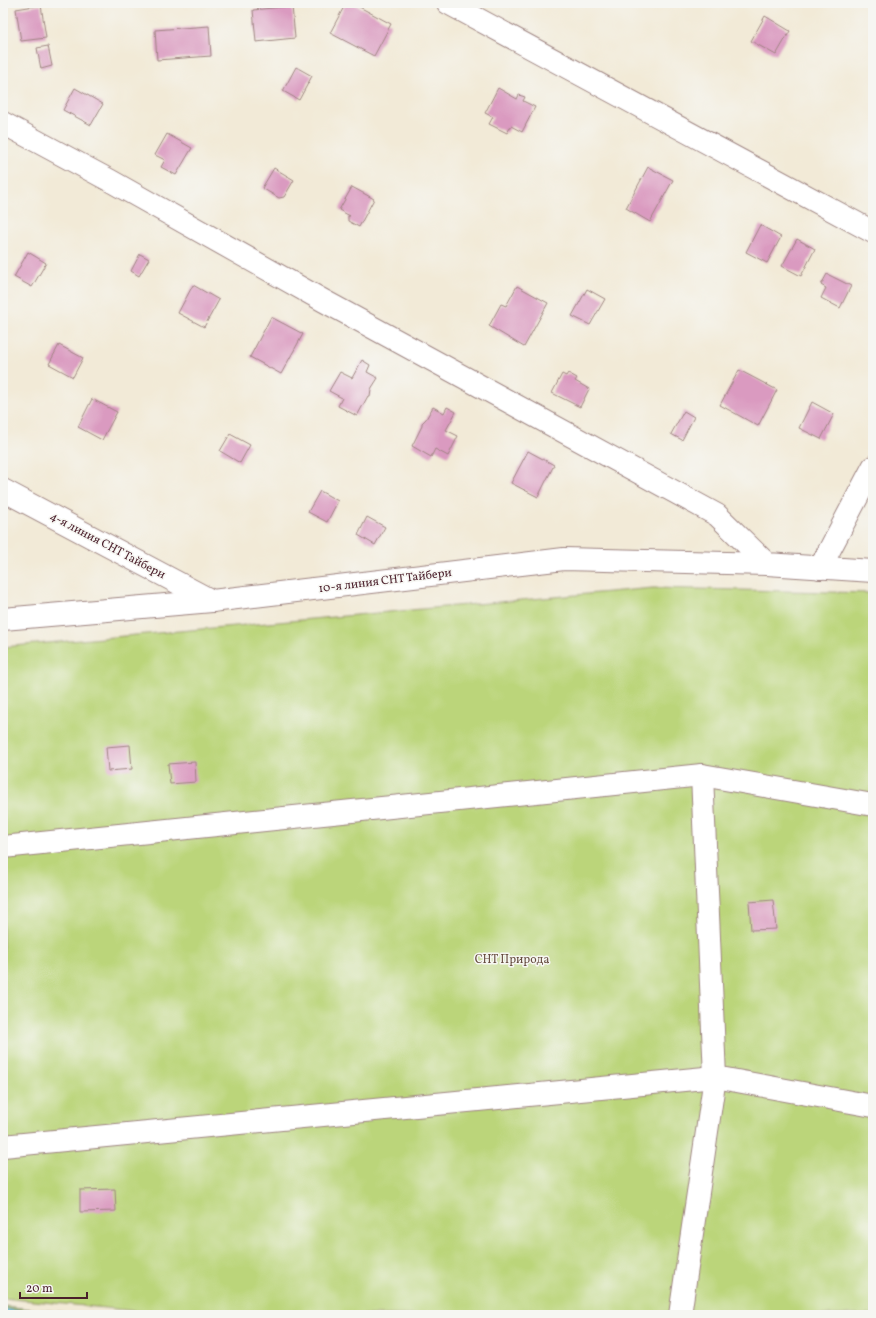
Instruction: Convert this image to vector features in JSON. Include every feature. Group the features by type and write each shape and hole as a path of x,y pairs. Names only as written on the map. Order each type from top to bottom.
{"street":[{"path":"448,3 873,232"},
{"path":"3,123 109,180 324,301 717,515 767,564"},
{"path":"820,568 873,467"},
{"name":"4-я линия СНТ Тайбери","path":"3,490 212,600"},
{"name":"10-я линия СНТ Тайбери","path":"3,620 212,600 564,559 767,564 873,571"},
{"path":"680,1315 715,1077 702,776"},
{"path":"3,847 702,776 873,805"},
{"path":"3,1146 715,1077 873,1106"}],"green space":[{"name":"СНТ Природа","path":"653,588 873,593 873,1315 177,1315 3,1298 3,647"},
{"path":"3,1306 88,1315 3,1315"}],"water":[{"path":"3,1309 37,1313 39,1315 3,1315"}],"building":[{"path":"346,3 352,3 391,24 374,56 330,33"},
{"path":"41,5 46,38 21,41 16,9"},
{"path":"292,6 295,38 256,42 253,10"},
{"path":"765,16 790,31 776,55 751,41"},
{"path":"209,26 211,56 157,60 155,30"},
{"path":"48,46 52,66 41,69 37,48"},
{"path":"296,67 312,76 299,100 283,91"},
{"path":"75,88 103,104 91,125 63,110"},
{"path":"498,88 517,99 519,95 525,97 523,101 535,107 522,132 511,126 507,133 489,124 493,117 485,113"},
{"path":"167,134 192,148 176,175 161,167 165,160 155,155"},
{"path":"648,167 673,180 650,222 626,208"},
{"path":"274,168 294,180 284,197 279,198 262,188"},
{"path":"352,187 374,199 359,227 348,221 348,216 350,216 339,210"},
{"path":"760,225 781,237 767,263 746,252"},
{"path":"797,239 815,249 801,276 782,266"},
{"path":"28,252 46,263 32,287 14,277"},
{"path":"140,254 149,259 139,276 131,271"},
{"path":"827,274 851,286 840,308 821,298 826,288 821,285"},
{"path":"193,285 219,300 204,327 178,313"},
{"path":"517,286 548,303 524,347 489,326 501,304 506,306"},
{"path":"587,289 605,299 590,325 572,316"},
{"path":"271,317 303,334 281,374 250,357"},
{"path":"59,345 83,358 73,377 49,364"},
{"path":"362,360 370,365 367,372 378,378 371,389 370,396 368,396 357,416 338,406 342,398 329,391 340,372 352,378"},
{"path":"739,370 777,390 758,426 720,405"},
{"path":"568,373 577,378 575,381 589,389 580,407 552,393 562,374 566,376"},
{"path":"92,399 117,412 102,440 78,427"},
{"path":"812,402 834,414 821,439 799,428"},
{"path":"433,407 444,413 447,407 456,412 446,430 458,436 448,456 435,449 431,457 412,446 422,423"},
{"path":"684,411 694,417 682,440 671,434"},
{"path":"230,434 250,445 240,463 220,451"},
{"path":"528,451 554,465 538,497 511,483"},
{"path":"320,491 338,501 327,522 308,512"},
{"path":"367,517 385,527 375,545 358,535"},
{"path":"130,745 132,769 108,771 106,747"},
{"path":"195,762 196,782 170,784 168,764"},
{"path":"773,900 776,929 751,930 749,902"},
{"path":"115,1189 116,1211 80,1212 80,1190"}]}
